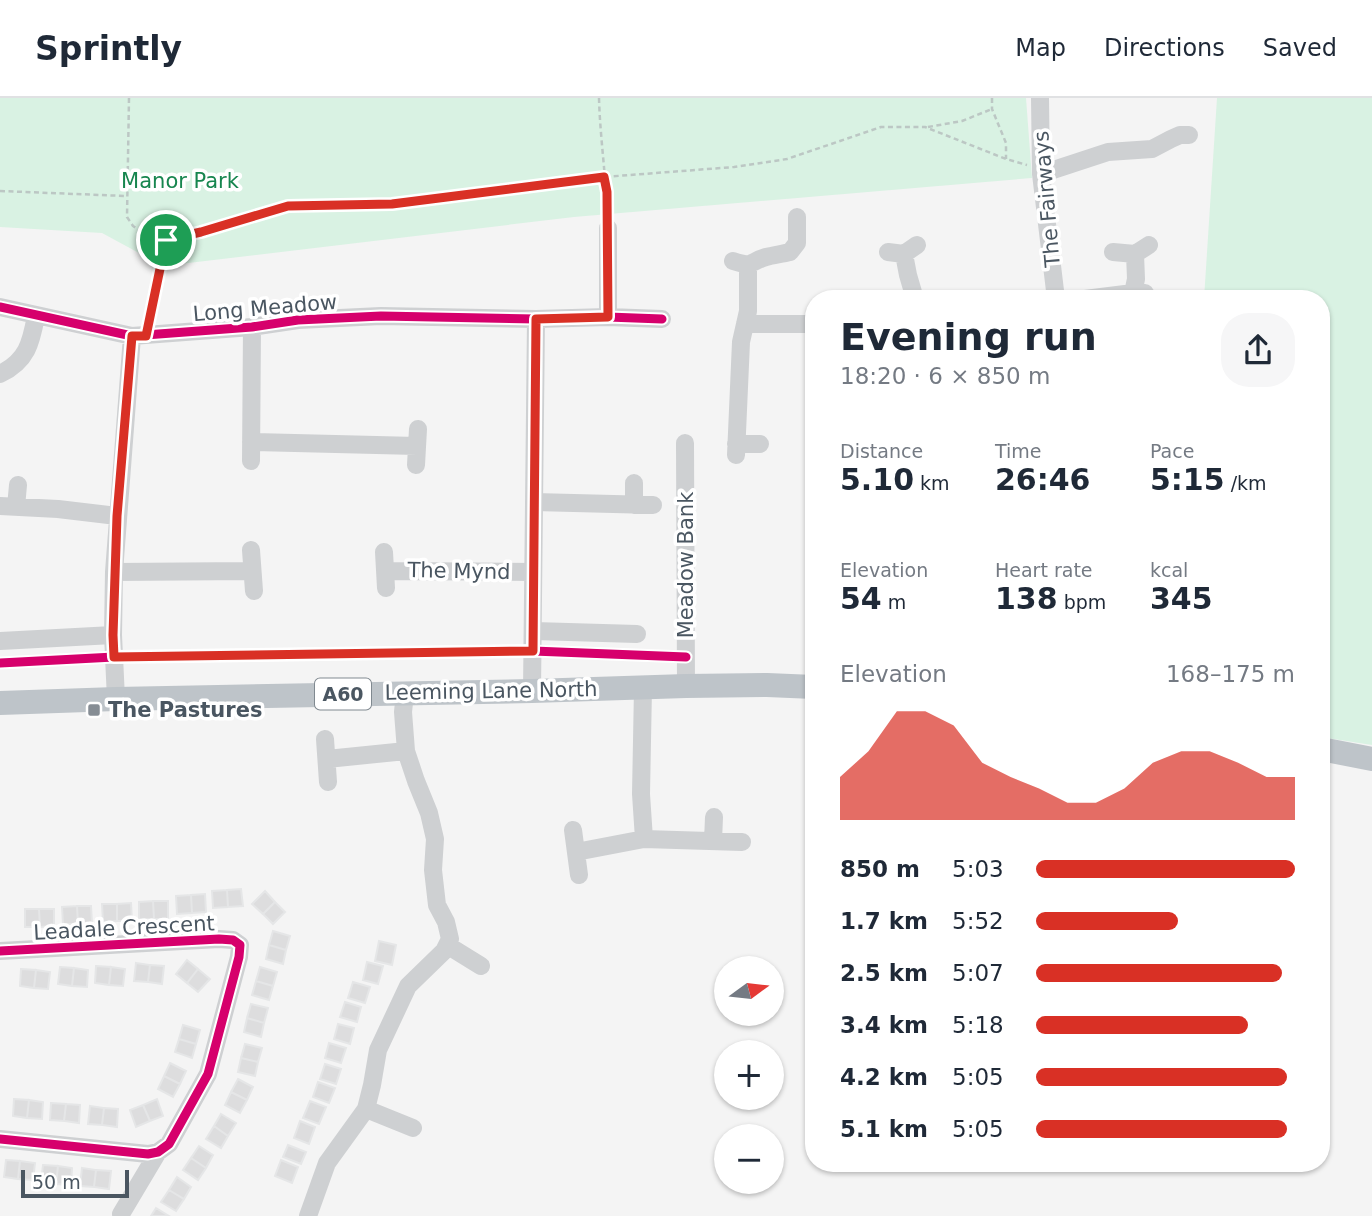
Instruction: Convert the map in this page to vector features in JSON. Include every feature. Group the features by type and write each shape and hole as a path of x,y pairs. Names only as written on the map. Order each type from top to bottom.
{"highway":[{"name":"Leeming Lane North","path":"0,703 686,686 805,687"},
{"path":"1330,751 1372,759"}],"street":[{"name":"The Fairways","path":"1040,98 1041,174 1055,290"},
{"path":"1041,174 1108,152 1152,149 1180,135 1189,135"},
{"path":"760,444 736,449 741,342 748,311 748,261 790,252 797,243 797,216"},
{"path":"602,237 608,317"},
{"path":"1113,252 1142,249 1136,279 1137,290"},
{"path":"903,250 912,290"},
{"name":"Long Meadow","path":"0,307 139,336 252,327 298,320 381,316 662,319"},
{"path":"0,374 11,369 25,354 32,340 36,316"},
{"path":"533,691 536,319"},
{"path":"745,324 805,324"},
{"path":"251,461 252,327"},
{"path":"116,699 113,635 117,516 139,336"},
{"path":"251,442 417,437 416,466"},
{"name":"Meadow Bank","path":"685,443 686,686"},
{"path":"634,483 634,505"},
{"path":"18,485 8,506 117,516"},
{"path":"534,502 653,505"},
{"path":"251,550 254,591"},
{"name":"The Mynd","path":"384,552 386,579 533,572"},
{"path":"114,572 252,571"},
{"path":"14,621 8,641 113,635"},
{"path":"534,631 637,634"},
{"path":"643,688 641,794 644,839"},
{"path":"308,1216 327,1163 366,1109 378,1049 393,1015 408,986 444,951 450,939 436,893 433,870 435,839 429,813 406,751 403,712 405,693"},
{"path":"325,739 328,782"},
{"path":"327,759 406,751"},
{"path":"713,841 714,817"},
{"path":"573,830 579,875"},
{"path":"576,852 644,839 742,842"},
{"name":"Leadale Crescent","path":"0,951 219,939 233,940 240,945 236,970 208,1074 169,1144 158,1152"},
{"path":"447,945 481,966"},
{"path":"366,1109 412,1128"},
{"path":"0,1139 148,1154 158,1152"},
{"path":"121,1214 158,1152"}],"path":[{"path":"129,98 127,217 133,226 150,237 166,240 288,206 392,204 604,177 734,167 787,159 881,127 925,127 962,121 992,109"},
{"path":"599,98 607,192 602,237"},
{"path":"992,98 992,109 1006,143 1006,159"},
{"path":"925,127 1027,165 1041,174"},
{"path":"0,191 127,196"},
{"path":"139,336 166,240"}],"green space":[{"name":"Manor Park","path":"0,98 1026,98 1032,178 574,217 163,266 102,233 0,227"},
{"path":"1217,98 1372,98 1372,745 1330,738 1330,290 1205,290"}],"building":[{"path":"241,889 243,906 228,907 227,890"},
{"path":"227,890 228,907 213,908 212,891"},
{"path":"265,891 275,902 263,914 252,904"},
{"path":"205,894 206,912 192,913 191,895"},
{"path":"191,895 192,913 177,914 176,896"},
{"path":"153,901 154,919 139,919 139,902"},
{"path":"153,901 168,901 168,919 154,919"},
{"path":"275,902 285,912 273,924 263,914"},
{"path":"131,903 132,921 117,921 117,904"},
{"path":"102,904 117,904 117,921 103,922"},
{"path":"77,906 78,924 63,924 62,907"},
{"path":"77,906 91,906 92,923 78,924"},
{"path":"25,909 39,909 40,927 25,927"},
{"path":"39,909 54,909 54,926 40,927"},
{"path":"273,931 290,936 286,950 269,945"},
{"path":"379,941 396,945 392,965 375,961"},
{"path":"269,945 286,950 283,964 266,959"},
{"path":"187,960 198,969 187,983 176,974"},
{"path":"367,962 383,966 378,984 363,980"},
{"path":"136,963 150,965 148,982 134,981"},
{"path":"150,965 164,966 162,984 148,982"},
{"path":"96,966 111,967 109,985 95,983"},
{"path":"60,967 74,968 72,986 58,984"},
{"path":"111,967 125,969 123,986 109,985"},
{"path":"260,967 277,972 273,986 256,981"},
{"path":"74,968 88,970 87,987 72,986"},
{"path":"21,969 36,970 34,988 20,986"},
{"path":"198,969 210,979 198,992 187,983"},
{"path":"36,970 50,972 48,989 34,988"},
{"path":"256,981 273,986 269,1000 252,995"},
{"path":"353,982 370,987 365,1003 348,998"},
{"path":"345,1002 361,1007 357,1022 340,1017"},
{"path":"251,1004 268,1008 264,1023 247,1018"},
{"path":"247,1018 264,1023 261,1037 244,1032"},
{"path":"338,1024 354,1028 350,1044 334,1039"},
{"path":"183,1025 200,1030 196,1044 179,1039"},
{"path":"179,1039 196,1044 192,1058 175,1052"},
{"path":"329,1043 346,1048 341,1063 325,1058"},
{"path":"245,1044 262,1048 258,1062 241,1058"},
{"path":"241,1058 258,1062 255,1076 238,1072"},
{"path":"170,1063 186,1071 180,1084 164,1076"},
{"path":"325,1064 341,1069 336,1084 320,1079"},
{"path":"164,1076 180,1084 173,1097 158,1089"},
{"path":"238,1079 253,1087 247,1100 231,1092"},
{"path":"318,1082 335,1088 329,1103 313,1097"},
{"path":"231,1092 247,1100 240,1113 225,1105"},
{"path":"14,1099 29,1100 27,1118 13,1116"},
{"path":"157,1099 163,1116 150,1121 143,1105"},
{"path":"29,1100 43,1102 42,1119 27,1118"},
{"path":"310,1101 326,1107 319,1124 303,1118"},
{"path":"51,1103 66,1104 64,1121 50,1120"},
{"path":"66,1104 80,1105 79,1123 64,1121"},
{"path":"143,1105 150,1121 136,1127 130,1110"},
{"path":"90,1106 104,1108 102,1125 88,1124"},
{"path":"104,1108 118,1109 117,1127 102,1125"},
{"path":"221,1114 236,1123 228,1136 214,1126"},
{"path":"300,1121 315,1127 309,1144 294,1138"},
{"path":"214,1126 228,1136 221,1148 206,1139"},
{"path":"288,1145 306,1152 301,1164 283,1157"},
{"path":"199,1146 213,1155 206,1168 191,1158"},
{"path":"191,1158 206,1168 198,1180 183,1170"},
{"path":"6,1160 20,1161 18,1179 4,1177"},
{"path":"281,1160 298,1167 292,1183 275,1176"},
{"path":"20,1161 35,1163 33,1180 18,1179"},
{"path":"43,1165 58,1166 56,1184 41,1182"},
{"path":"58,1166 72,1168 71,1185 56,1184"},
{"path":"82,1168 96,1170 94,1187 80,1186"},
{"path":"96,1170 111,1171 109,1189 94,1187"},
{"path":"177,1177 191,1187 184,1199 169,1190"},
{"path":"169,1190 184,1199 176,1211 161,1202"},
{"path":"156,1208 169,1216 151,1216"}],"cycle path":[{"path":"0,307 132,336 252,327 298,320 381,316 662,319"},
{"path":"0,663 114,657 533,651 686,657"},
{"path":"0,951 219,939 233,940 240,945 208,1074 169,1144 158,1152 148,1154 0,1139"}],"place":[{"name":"The Pastures","path":"94,710"}],"route":[{"path":"604,177 607,192 608,317 536,319 533,651 114,657 117,516 132,336 146,336 166,240 288,206 392,204 604,177"}]}
